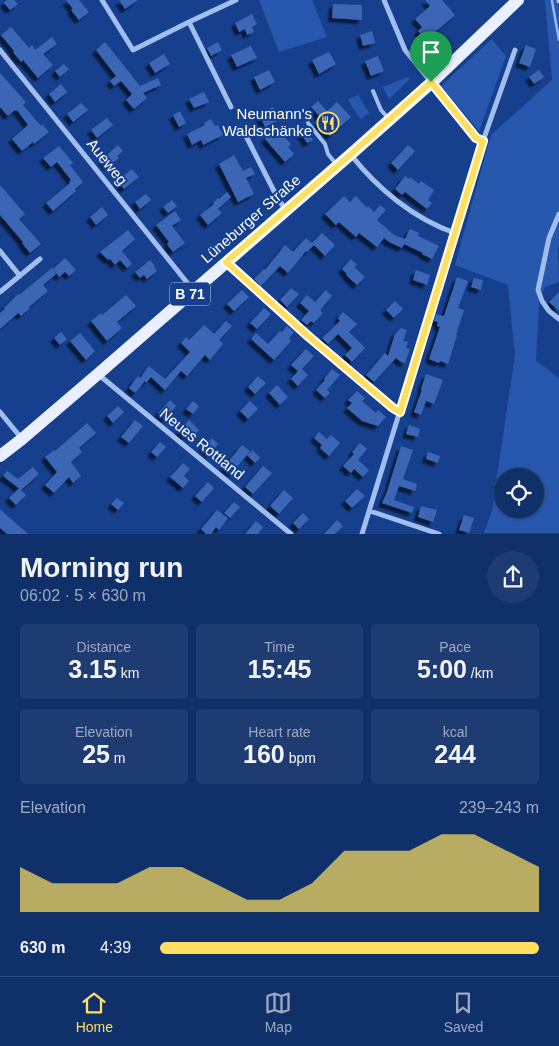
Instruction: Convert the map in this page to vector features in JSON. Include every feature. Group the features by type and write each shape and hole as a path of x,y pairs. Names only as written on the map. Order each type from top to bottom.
{"main road":[{"name":"Lüneburger Straße","path":"0,456 98,374 351,154 518,0"}],"street":[{"path":"102,0 134,50 236,0"},
{"path":"384,0 405,50 476,138 483,141"},
{"path":"189,22 231,107"},
{"name":"Aueweg","path":"0,50 194,291"},
{"path":"362,534 483,141 515,50"},
{"path":"244,132 278,199 286,210"},
{"path":"351,154 358,164 384,190 416,214 445,230 456,233"},
{"path":"559,214 549,238 538,290 542,302 559,319"},
{"path":"0,251 20,276"},
{"path":"0,292 40,259"},
{"path":"226,262 308,336 400,412"},
{"name":"Neues Rottland","path":"98,374 291,534"},
{"path":"0,412 22,439"},
{"path":"370,511 439,534"}],"lane":[{"path":"373,91 381,110 390,119"},
{"path":"308,123 325,144 328,154 338,165"}],"shaded area":[{"path":"259,0 312,0 327,37 279,52"},
{"path":"545,0 559,0 559,282 545,287 539,301 536,361 559,378 559,533 484,533 492,510 494,497 494,518 544,518 544,468 498,468 515,355 508,285 455,265 491,135 552,80"},
{"path":"492,39 506,56 479,131 441,86"},
{"path":"408,77 410,79 389,99 383,87"},
{"path":"358,95 369,113 361,119 348,99"}],"building":[{"path":"7,0 14,0 18,4 10,10 4,3"},
{"path":"66,0 79,0 89,12 79,20"},
{"path":"119,0 138,0 125,9"},
{"path":"425,0 442,0 455,15 426,40 418,31 422,27 415,19 430,6"},
{"path":"333,4 362,5 362,20 332,18"},
{"path":"252,14 257,24 252,27 254,32 247,35 245,29 239,32 235,23"},
{"path":"11,27 29,48 32,45 35,50 52,37 57,44 43,54 53,65 38,78 23,60 21,62 1,35"},
{"path":"372,31 375,43 363,46 360,35"},
{"path":"105,42 140,86 158,78 161,85 143,93 147,98 134,109 126,100 132,94 121,81 114,86 110,81 116,76 96,50"},
{"path":"218,42 222,50 211,56 207,48"},
{"path":"526,45 536,49 530,67 519,63"},
{"path":"251,46 257,58 237,67 231,55"},
{"path":"329,52 336,64 319,74 312,60"},
{"path":"164,54 170,64 155,73 149,63"},
{"path":"378,56 384,71 371,76 365,61"},
{"path":"64,64 69,69 60,77 55,71"},
{"path":"269,70 275,82 260,90 254,77"},
{"path":"539,70 544,77 534,84 529,77"},
{"path":"0,73 26,102 23,105 41,126 42,124 49,132 22,151 12,139 28,125 17,110 8,116 0,107"},
{"path":"61,84 67,92 55,102 49,94"},
{"path":"204,92 209,102 194,108 189,99"},
{"path":"318,101 327,111 337,102 351,117 330,136 318,122 322,119 311,107"},
{"path":"81,103 88,110 73,122 67,114"},
{"path":"273,107 279,120 265,127 259,114"},
{"path":"180,111 186,123 179,127 173,115"},
{"path":"107,118 113,125 97,138 91,130"},
{"path":"211,119 215,126 218,125 223,135 203,145 201,140 192,145 187,134 205,125 204,123"},
{"path":"304,125 313,140 307,143 298,129"},
{"path":"281,133 291,144 288,147 294,154 285,162 265,139 270,134 274,139"},
{"path":"118,145 123,151 117,156 119,158 108,167 102,159"},
{"path":"408,145 415,151 398,170 391,163"},
{"path":"59,146 73,163 70,165 83,182 75,189 76,191 53,211 46,203 70,183 71,180 57,162 51,167 43,158"},
{"path":"234,155 243,171 251,167 255,174 246,178 254,194 238,202 219,164"},
{"path":"132,169 139,177 124,189 117,181"},
{"path":"405,176 409,179 410,177 419,184 421,181 434,190 428,200 432,203 427,209 405,192 402,195 395,189"},
{"path":"0,185 25,214 19,219 41,244 30,253 0,215"},
{"path":"227,192 231,197 218,209 222,213 208,225 200,215"},
{"path":"146,194 151,200 140,209 135,202"},
{"path":"344,196 350,202 356,196 367,208 368,206 374,212 380,205 386,210 377,220 394,235 405,239 410,229 419,233 418,236 439,246 432,259 404,244 402,248 384,238 377,247 359,233 356,237 339,222 336,225 325,214"},
{"path":"172,200 177,206 168,213 163,207"},
{"path":"102,207 108,215 96,225 90,217"},
{"path":"175,211 181,220 172,226 185,243 173,252 167,244 169,242 156,225"},
{"path":"128,230 135,239 122,251 132,264 127,268 120,260 115,265 100,252"},
{"path":"322,233 335,245 325,256 314,245 306,251 288,273 280,266 261,286 254,279 265,270 285,245 293,252 306,238 312,243"},
{"path":"65,258 76,270 69,276 65,272 59,277 53,269"},
{"path":"351,259 357,265 354,267 365,277 357,285 342,269"},
{"path":"150,260 157,271 147,279 144,275 140,278 135,272"},
{"path":"52,268 56,274 43,285 48,291 21,316 18,313 0,329 0,313 4,308 18,294"},
{"path":"416,270 430,275 427,285 413,280"},
{"path":"457,277 468,281 458,308 464,310 448,364 440,361 439,363 429,359 440,327 437,326 438,322 434,321 436,314 444,316"},
{"path":"474,278 483,280 481,290 471,287"},
{"path":"291,288 299,294 287,307 280,300"},
{"path":"242,290 249,297 234,311 227,304"},
{"path":"326,290 332,296 320,310 323,313 314,323 311,321 307,325 301,320 309,311 300,303 307,295 315,302"},
{"path":"559,292 559,311 549,302"},
{"path":"126,295 136,306 117,322 122,328 107,341 91,321 101,313 102,315"},
{"path":"395,301 403,309 394,318 386,310"},
{"path":"264,308 271,314 257,329 250,323"},
{"path":"343,312 357,324 349,332 365,348 352,362 345,355 352,348 338,334 328,344 322,338 340,321 338,318"},
{"path":"226,321 232,326 219,340 223,344 210,360 205,355 187,376 181,371 165,390 151,377 135,393 129,388 149,366 165,379 190,352 181,343 186,337 189,340 204,325 214,334"},
{"path":"287,326 294,332 289,338 291,341 274,360 251,339 256,333 268,344"},
{"path":"401,328 407,330 403,341 408,342 406,348 410,349 405,363 396,358 374,382 366,375 385,353 388,356 395,334"},
{"path":"61,332 67,339 60,345 54,338"},
{"path":"80,333 95,351 86,360 70,341"},
{"path":"306,349 314,356 302,369 308,375 298,386 291,379 298,371 291,365"},
{"path":"332,369 340,375 327,390 330,393 325,398 316,390"},
{"path":"426,374 443,380 434,404 426,401 421,415 414,412"},
{"path":"258,376 266,383 255,394 248,387"},
{"path":"277,385 288,397 280,405 269,393"},
{"path":"357,391 365,398 362,401 376,413 378,410 386,417 378,426 362,421 347,408 352,403 348,400"},
{"path":"170,400 176,406 165,419 158,413"},
{"path":"193,401 199,406 193,414 186,409"},
{"path":"250,401 258,409 248,419 240,411"},
{"path":"118,406 124,412 113,423 107,416"},
{"path":"135,420 143,426 129,443 121,437"},
{"path":"189,420 199,430 193,438 188,434 185,437 179,431"},
{"path":"87,423 96,433 79,448 82,452 71,462 81,476 73,483 69,477 54,493 45,485 57,472 45,457 55,451"},
{"path":"409,425 420,429 418,437 406,434"},
{"path":"319,432 327,439 331,435 340,443 329,456 320,448 322,445 314,438"},
{"path":"212,438 218,444 210,454 203,448"},
{"path":"160,442 166,447 157,457 151,452"},
{"path":"360,443 367,449 358,460 369,470 363,477 354,469 351,473 343,466 354,454 352,452"},
{"path":"242,445 250,451 232,473 224,467"},
{"path":"401,446 413,450 403,479 417,484 415,491 399,486 394,500 414,507 412,513 382,503"},
{"path":"253,450 260,458 255,463 247,455"},
{"path":"428,452 440,456 438,463 426,459"},
{"path":"183,463 190,469 184,476 189,481 183,488 170,477"},
{"path":"263,466 272,473 253,494 245,487"},
{"path":"33,467 39,474 21,490 3,476 7,471 18,479"},
{"path":"208,482 214,488 202,502 195,496"},
{"path":"19,488 26,495 16,505 9,498"},
{"path":"357,489 365,496 352,508 345,501"},
{"path":"284,490 293,498 279,514 270,506"},
{"path":"117,498 124,503 118,510 111,504"},
{"path":"234,502 240,507 230,518 224,513"},
{"path":"421,506 437,510 433,522 418,517"},
{"path":"0,509 28,534 7,534 0,528"},
{"path":"217,510 228,518 219,530 216,527 211,534 206,534 201,529"},
{"path":"303,513 309,519 299,529 293,523"},
{"path":"464,515 474,518 469,533 459,530"},
{"path":"337,520 343,526 335,534 324,534"},
{"path":"256,521 263,527 258,534 245,534"}],"waterway":[{"path":"552,1 559,40"}],"place":[{"name":"Neumann's Waldschänke","path":"328,123"}],"route":[{"path":"431,82 476,138 483,141 400,412 308,336 226,262 431,82"}]}
